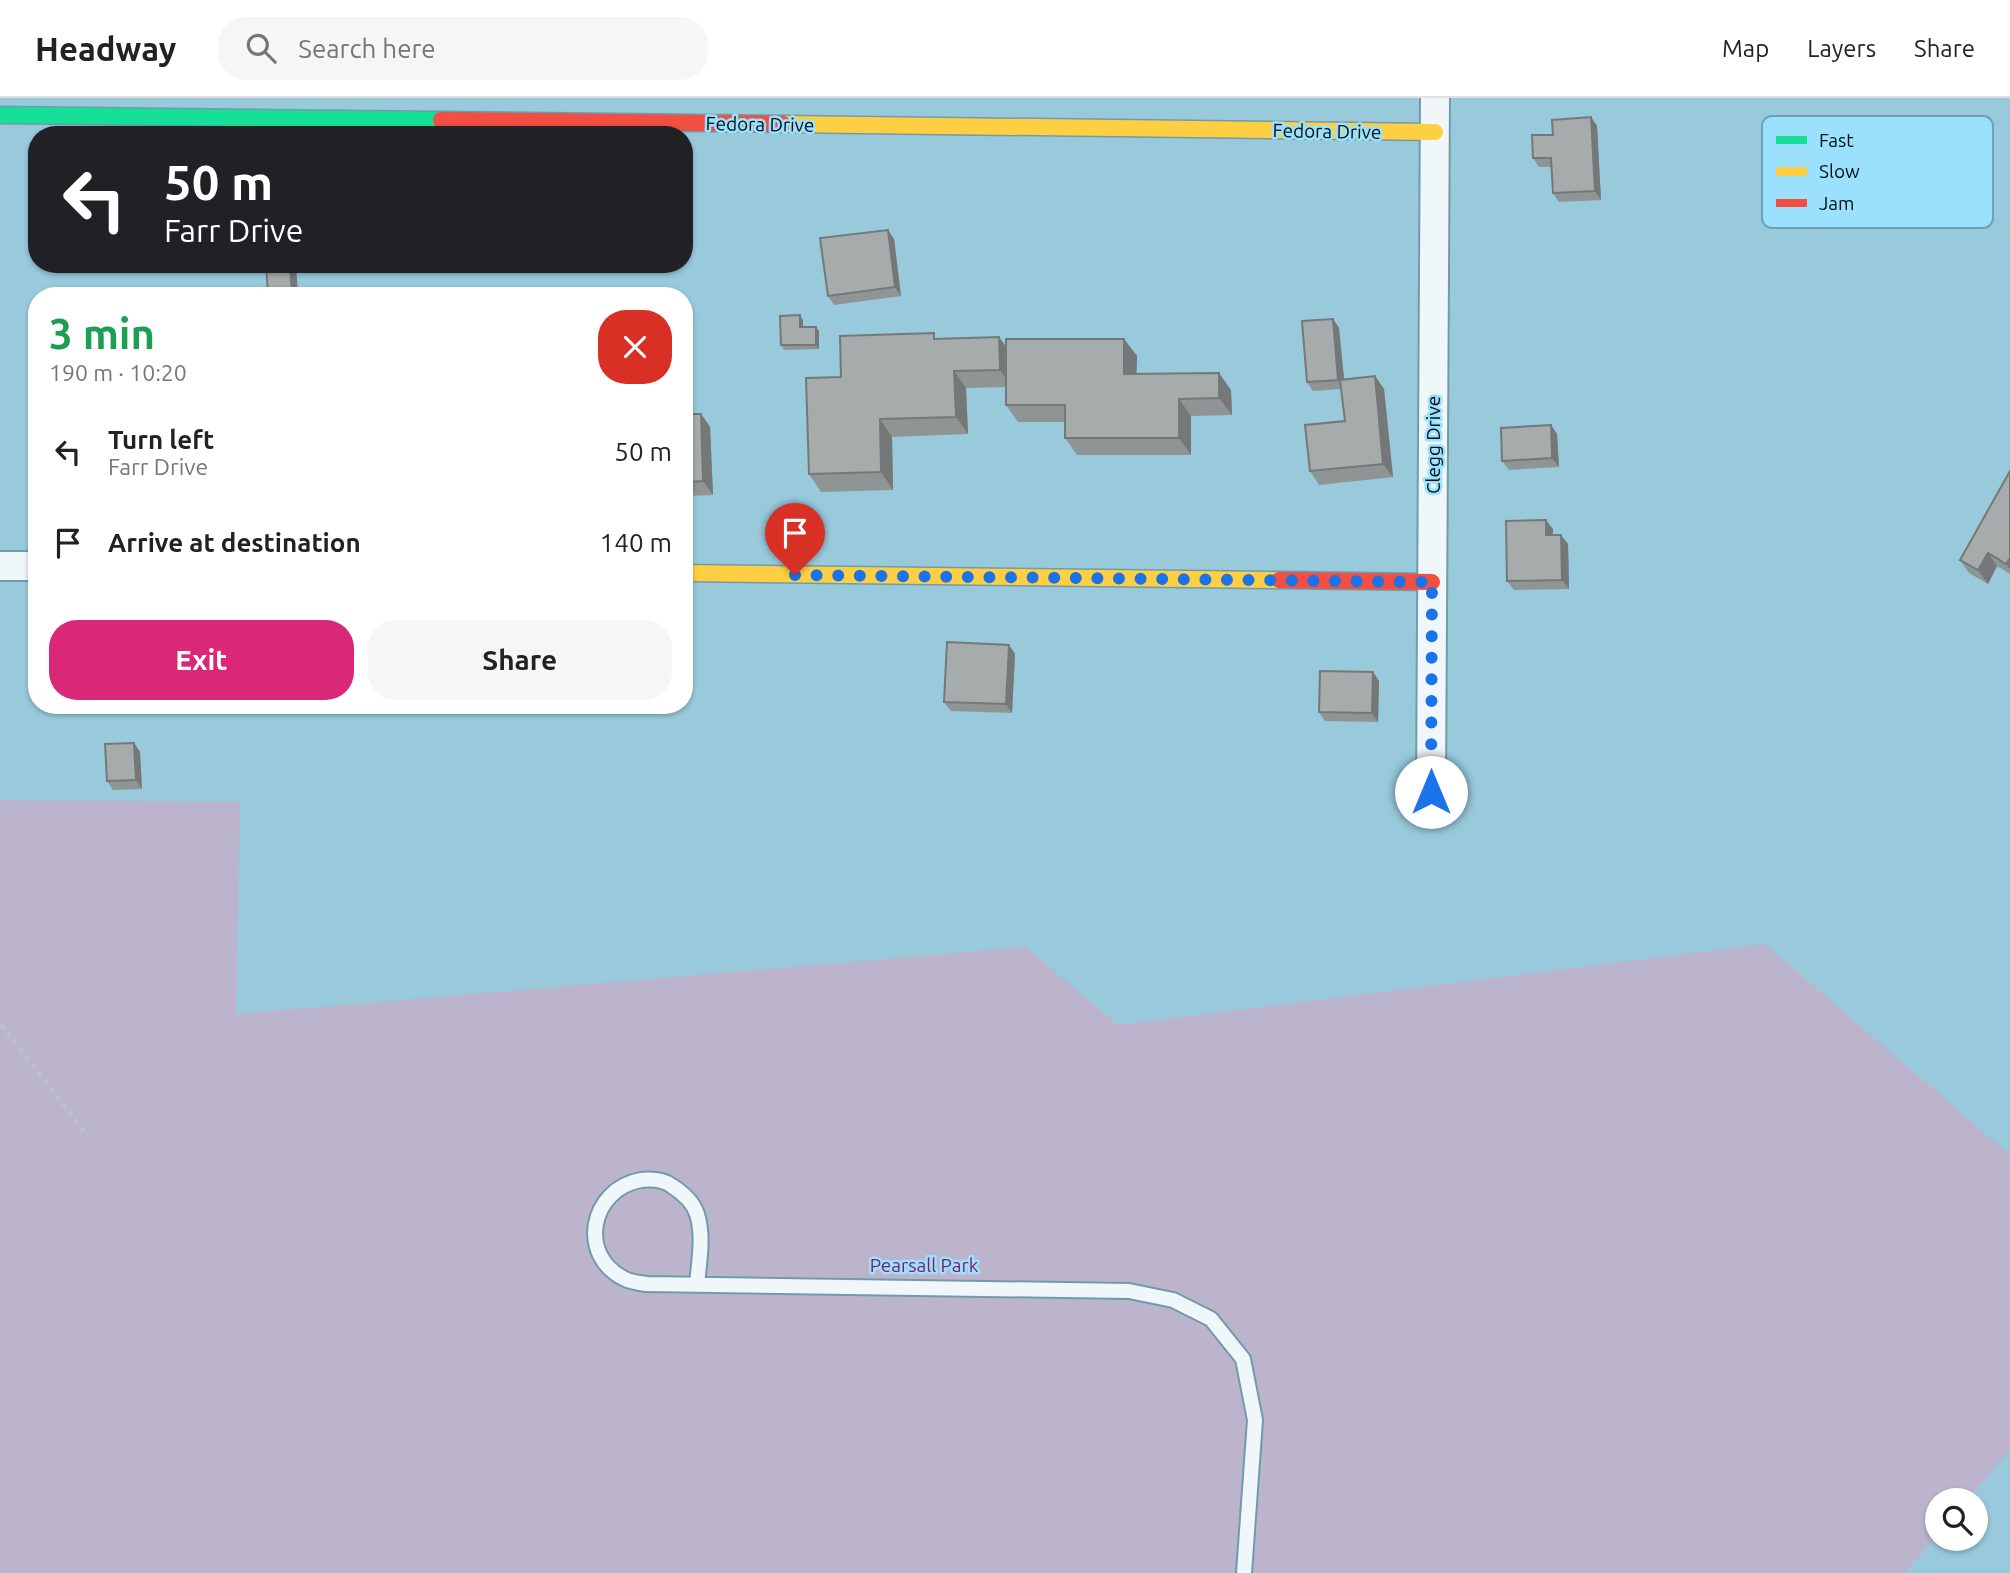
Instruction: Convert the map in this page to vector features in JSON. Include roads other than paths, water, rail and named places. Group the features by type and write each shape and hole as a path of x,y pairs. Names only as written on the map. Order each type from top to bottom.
{"street":[{"name":"Clegg Drive","path":"1431,792 1435,98"},
{"name":"Fedora Drive","path":"0,115 1435,132"},
{"path":"0,566 28,566"},
{"path":"693,573 1432,582"}],"lane":[{"path":"698,1284 700,1233 696,1213 685,1195 668,1183 648,1179 628,1183 610,1194 599,1211 595,1231 598,1251 609,1268 626,1280 646,1284 1129,1291 1173,1300 1211,1319 1242,1359 1255,1420 1244,1573"}],"park label":[{"name":"Pearsall Park","path":"924,1265"}]}
